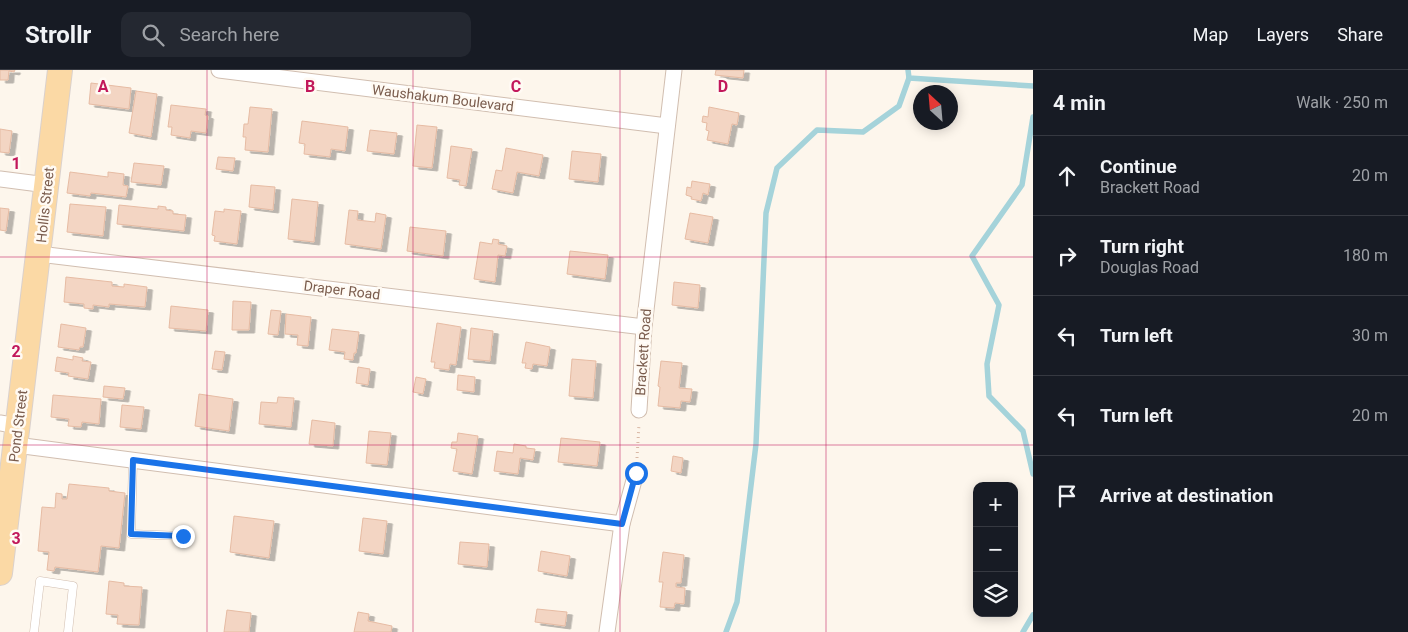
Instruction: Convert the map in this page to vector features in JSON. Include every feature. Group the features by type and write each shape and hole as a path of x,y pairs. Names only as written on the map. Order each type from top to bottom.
{"main road":[{"name":"Hollis Street","path":"28,339 60,70"},
{"name":"Pond Street","path":"0,573 11,431 28,339"}],"street":[{"name":"Waushakum Boulevard","path":"219,70 667,126"},
{"name":"Brackett Road","path":"639,410 644,327 674,70"},
{"path":"0,179 47,185"},
{"name":"Draper Road","path":"39,254 644,327"},
{"path":"11,431 133,460 622,524"},
{"path":"607,632 622,524 636,473"}],"lane":[{"path":"133,460 131,534 183,536"},
{"path":"34,632 40,581 73,586 68,632"}],"path":[{"name":"Brackett Road","path":"636,473 639,410"}],"building":[{"path":"0,70 15,70 14,72 9,71 8,80 0,80"},
{"path":"716,70 744,70 743,78 715,75"},
{"path":"91,83 131,88 129,109 89,104"},
{"path":"136,91 157,94 151,137 129,133"},
{"path":"171,105 206,109 205,115 208,116 206,133 191,131 190,138 171,135 172,127 168,127"},
{"path":"250,107 272,109 268,152 245,150 244,124 248,124"},
{"path":"709,107 739,113 737,125 732,124 728,144 707,140 709,131 706,130 707,123 702,122 703,116 708,117"},
{"path":"302,121 348,127 345,151 331,149 330,157 304,154 305,144 299,143"},
{"path":"417,125 437,127 432,168 413,166"},
{"path":"0,129 12,131 9,153 0,152"},
{"path":"370,130 397,133 394,154 367,151"},
{"path":"451,146 472,149 466,186 459,185 460,180 447,178"},
{"path":"506,148 543,155 539,176 517,172 513,193 492,189 496,170 502,171"},
{"path":"572,151 601,154 598,182 569,179"},
{"path":"218,157 235,158 233,171 216,169"},
{"path":"134,163 164,166 161,185 131,182"},
{"path":"70,172 108,177 108,172 124,174 123,185 128,186 126,197 91,193 90,196 67,193"},
{"path":"692,181 710,184 708,195 703,193 701,201 691,199 692,197 686,195 687,187 691,188"},
{"path":"251,185 275,187 273,210 249,207"},
{"path":"292,199 318,202 314,242 288,239"},
{"path":"70,204 106,207 103,236 67,232"},
{"path":"119,205 158,209 158,206 166,207 166,210 173,211 173,214 186,215 184,231 117,224"},
{"path":"0,208 9,209 6,231 0,230"},
{"path":"224,209 241,211 237,244 214,241 215,236 212,235 215,211 224,212"},
{"path":"349,210 358,211 357,220 375,222 376,213 386,215 381,249 345,244"},
{"path":"690,213 713,217 708,243 685,239"},
{"path":"410,227 446,231 443,256 407,251"},
{"path":"493,239 499,240 498,244 507,246 505,256 498,255 495,282 474,279 480,242 492,244"},
{"path":"570,251 608,255 605,279 567,274"},
{"path":"66,277 112,282 112,286 124,287 124,284 147,287 145,307 109,304 109,307 93,305 93,309 84,308 84,304 64,302"},
{"path":"674,282 700,285 698,308 672,305"},
{"path":"233,301 251,302 249,330 232,330"},
{"path":"171,306 208,310 206,331 169,328"},
{"path":"271,310 281,311 278,335 268,334"},
{"path":"286,314 311,317 308,346 297,345 298,335 285,334"},
{"path":"437,323 461,327 456,365 450,364 449,370 434,368 435,362 431,362"},
{"path":"61,324 86,328 83,347 80,347 79,350 58,347"},
{"path":"471,328 493,331 490,361 468,359"},
{"path":"332,329 359,332 353,360 344,359 345,352 329,350"},
{"path":"526,342 550,347 547,366 533,364 532,369 525,368 526,363 522,363"},
{"path":"215,351 225,352 222,370 212,369"},
{"path":"73,356 83,358 82,361 91,362 88,379 68,376 69,373 55,371 57,357 73,360"},
{"path":"572,359 596,361 593,398 569,396"},
{"path":"661,361 682,363 679,388 692,389 690,402 681,401 680,408 658,406"},
{"path":"358,367 370,369 368,385 356,383"},
{"path":"458,375 475,377 474,392 457,390"},
{"path":"416,377 426,379 423,394 413,392"},
{"path":"104,386 125,388 123,399 103,397"},
{"path":"199,394 233,399 229,431 195,426"},
{"path":"53,395 101,399 99,424 82,422 81,427 68,426 69,419 51,417"},
{"path":"278,397 294,398 291,427 259,424 261,402 277,403"},
{"path":"122,405 144,407 141,429 120,427"},
{"path":"312,420 335,423 333,446 309,444"},
{"path":"369,431 391,433 387,465 366,463"},
{"path":"458,433 478,436 472,474 453,471 457,449 451,448 452,442 457,442"},
{"path":"561,438 600,442 597,466 558,462"},
{"path":"514,444 535,449 533,460 520,458 518,474 494,471 497,451 513,453"},
{"path":"673,456 683,458 681,473 671,471"},
{"path":"69,484 109,488 109,491 125,493 119,548 101,546 98,572 55,567 54,571 47,570 49,552 38,551 42,507 55,508 56,493 62,494 62,499 67,499"},
{"path":"234,516 274,521 269,558 230,552"},
{"path":"363,518 387,521 383,554 359,551"},
{"path":"460,542 489,544 487,567 458,564"},
{"path":"541,551 570,556 567,576 538,571"},
{"path":"663,552 684,555 681,583 676,583 676,587 685,588 684,604 675,603 674,608 660,607 663,582 659,582"},
{"path":"109,581 124,583 124,586 142,587 139,625 117,624 118,615 106,614"},
{"path":"537,609 567,612 565,626 535,622"},
{"path":"227,610 251,613 249,632 224,632"},
{"path":"358,612 369,614 368,621 392,626 391,632 354,632"}],"waterway":[{"path":"908,70 909,78 1033,86"},
{"path":"726,632 737,602 756,444 766,213 777,168 817,130 863,132 899,106 909,78"},
{"path":"1033,117 1022,185 972,256 999,305 987,364 989,396 1023,431 1033,474"},
{"path":"1023,632 1033,615"}],"route":[{"path":"183,536 131,534 133,460 622,524 636,473"}]}
